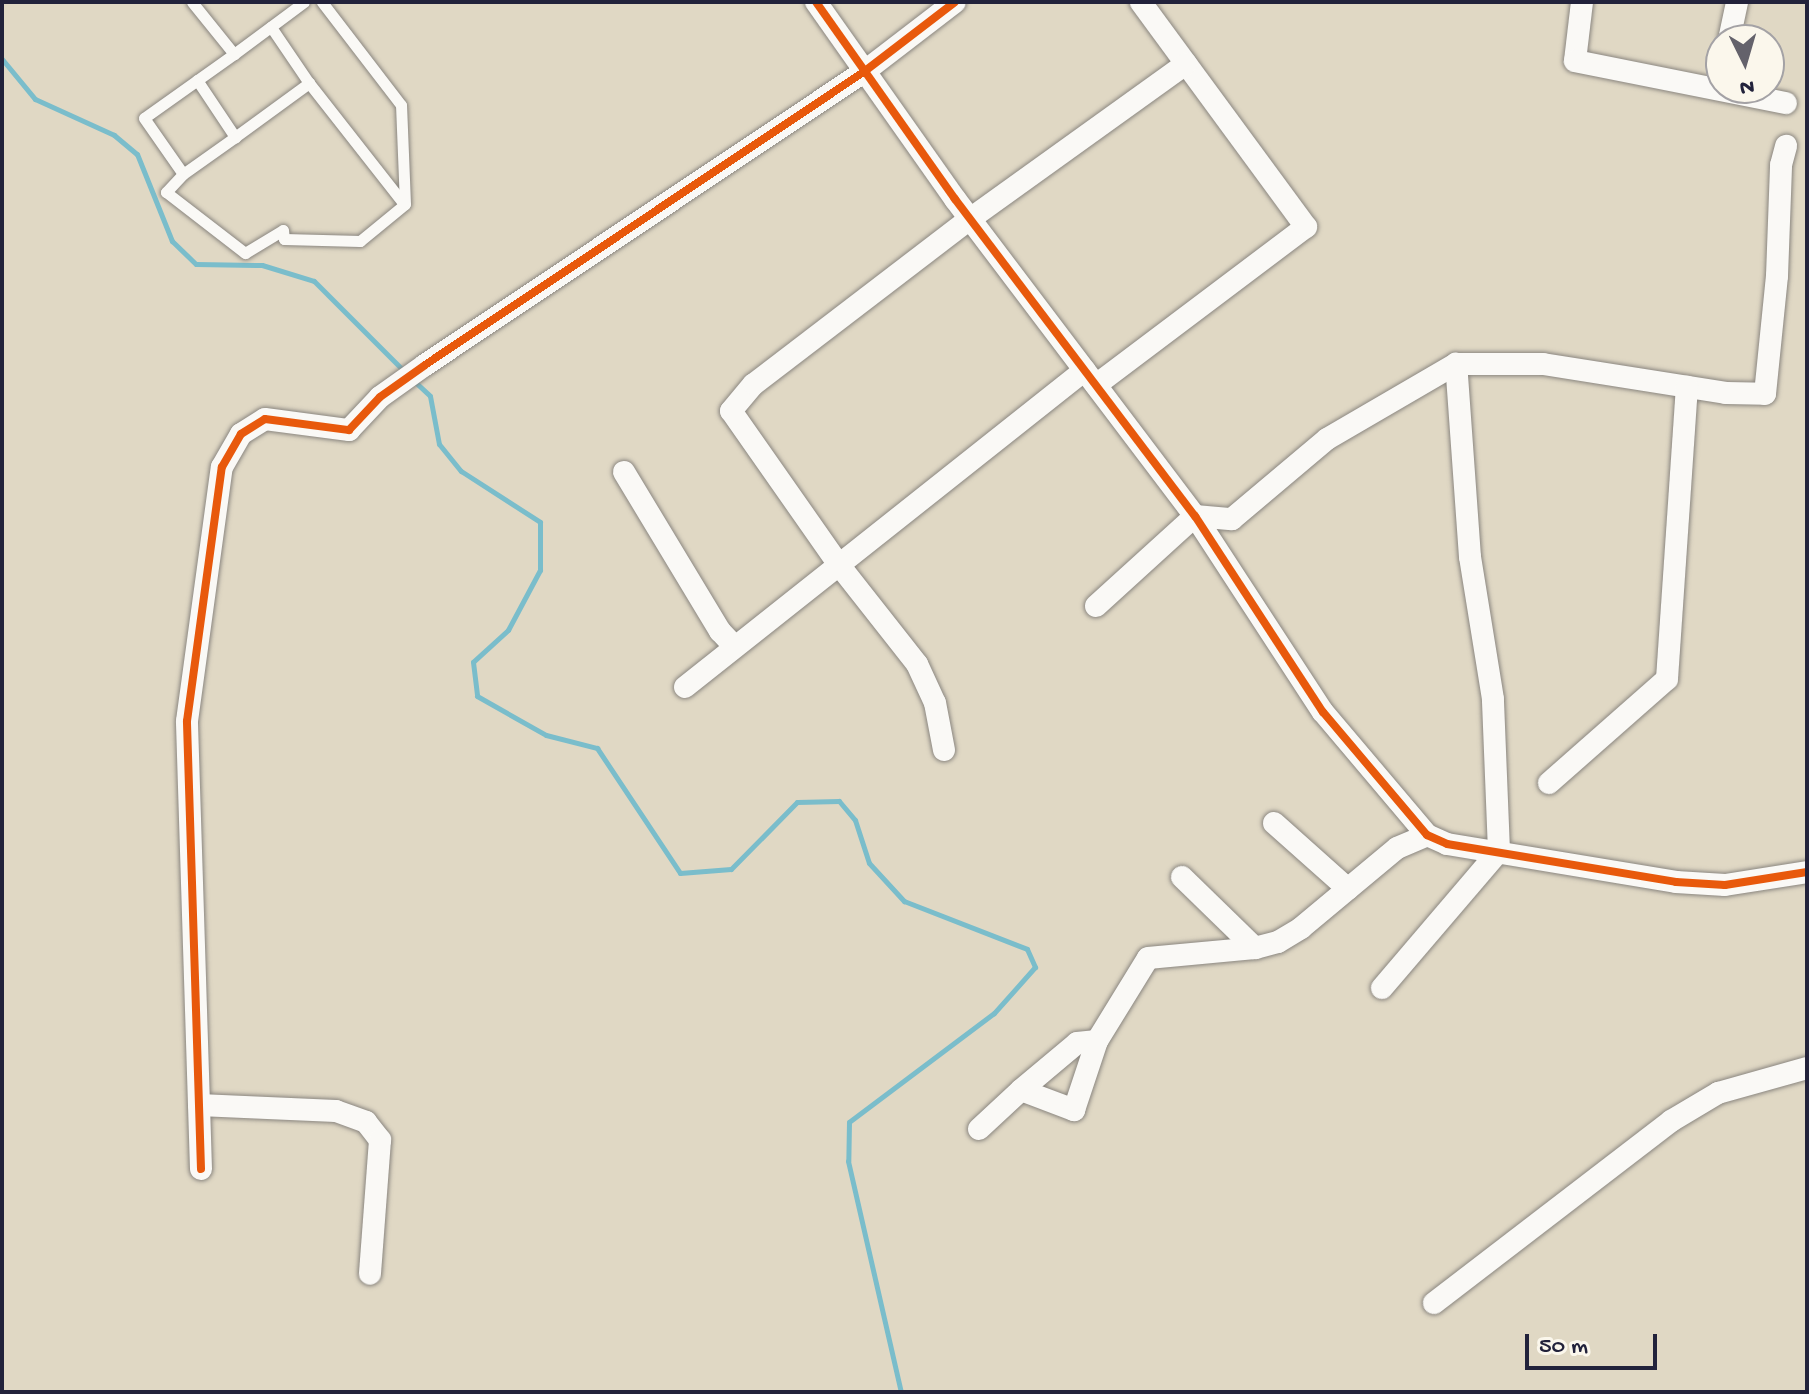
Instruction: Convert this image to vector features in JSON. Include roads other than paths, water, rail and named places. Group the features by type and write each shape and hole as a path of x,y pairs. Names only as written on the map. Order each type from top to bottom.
{"street":[{"path":"816,2 970,219 1195,516 1323,712 1427,835 1447,844 1676,882 1725,885 1807,872"},
{"path":"201,1169 187,721 222,467 241,434 265,419 349,430 380,397 425,365 865,71 955,2"},
{"path":"685,687 839,565 1090,378 1306,227 1141,2"},
{"path":"1582,2 1575,61 1705,83"},
{"path":"1732,24 1737,2"},
{"path":"944,750 935,703 917,664 839,565 731,411 754,384 970,219 1186,64"},
{"path":"1096,606 1195,516 1232,519 1327,439 1456,364 1543,364 1687,387 1765,394 1777,276 1781,165 1786,146"},
{"path":"1382,988 1499,851 1493,699 1470,557 1456,364"},
{"path":"1549,783 1667,679 1687,387"},
{"path":"624,472 720,631 734,646"},
{"path":"1274,823 1348,889"},
{"path":"1021,1090 1074,1110 1097,1041 1148,958 1255,948 1278,942 1301,928 1397,848 1427,835"},
{"path":"1182,877 1255,948"},
{"path":"979,1129 1077,1043 1097,1041"},
{"path":"1434,1303 1468,1274 1603,1177 1671,1121 1718,1093 1807,1068"},
{"path":"199,1105 336,1111 366,1122 380,1140 370,1274"}],"lane":[{"path":"192,2 234,54"},
{"path":"183,174 144,118 304,2"},
{"path":"322,2 401,105 405,204"},
{"path":"271,27 309,83 405,204"},
{"path":"197,80 235,137"},
{"path":"309,83 183,174 166,192 245,253 283,230 284,239 360,241 405,204"}],"waterway":[{"path":"2,59 35,99 114,135 137,154 172,241 196,264 262,265 314,281 406,373"},
{"path":"413,380 430,396 439,444 461,471 540,522 540,570 508,630 473,662 477,696 546,735 597,748 680,873 731,869 797,802 839,801 855,820 869,863 904,901 1027,949 1035,967 994,1013 849,1122 848,1161 901,1392"}]}
